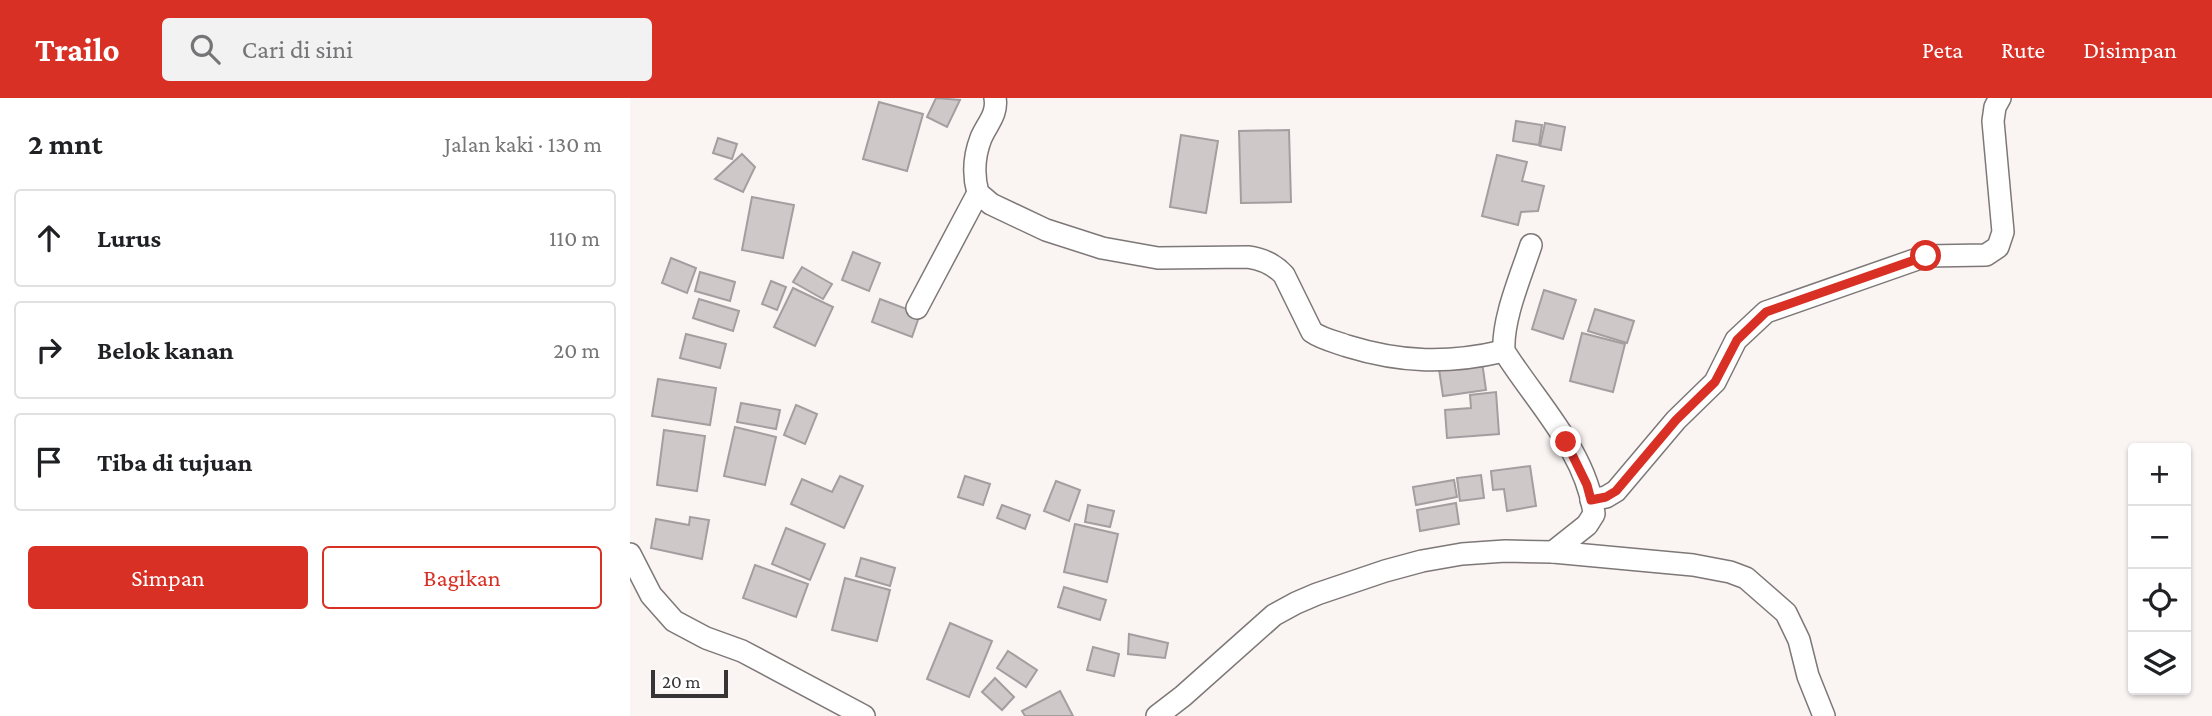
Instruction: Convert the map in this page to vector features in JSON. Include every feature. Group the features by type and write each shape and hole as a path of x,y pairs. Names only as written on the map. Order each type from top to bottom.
{"street":[{"path":"917,308 978,193 974,166 980,140 995,113 995,98"},
{"path":"1591,500 1606,497 1616,491 1676,420 1715,382 1737,340 1766,312 1926,256 1986,255 1998,247 2003,232 1993,121 1995,107 2000,98"},
{"path":"978,193 991,204 1046,230 1126,253 1158,258 1261,259 1278,268 1284,275 1312,332 1363,351 1390,358 1424,361 1467,358 1504,351"},
{"path":"1531,245 1514,296 1504,336 1504,351 1566,442 1587,485 1594,514 1592,519 1553,552"},
{"path":"1157,716 1274,615 1317,594 1385,571 1462,554 1505,551 1553,552 1693,565 1746,578 1786,613 1799,640 1808,676 1824,716"},
{"path":"630,554 651,594 674,621 706,638 742,651 864,716"}],"building":[{"path":"936,98 960,100 947,127 927,117"},
{"path":"879,102 923,114 907,171 863,159"},
{"path":"1516,121 1542,125 1539,145 1513,141"},
{"path":"1545,123 1565,127 1561,150 1540,146"},
{"path":"1289,130 1291,202 1241,203 1239,131"},
{"path":"1181,135 1218,141 1206,213 1170,207"},
{"path":"718,138 737,144 732,159 713,153"},
{"path":"742,154 755,167 743,192 715,179"},
{"path":"1497,155 1527,162 1522,181 1544,186 1538,211 1521,212 1518,225 1482,216"},
{"path":"752,197 794,205 783,258 742,250"},
{"path":"853,252 880,263 869,291 842,280"},
{"path":"671,258 696,268 687,293 662,283"},
{"path":"802,267 832,284 823,299 793,282"},
{"path":"700,272 735,282 730,301 695,291"},
{"path":"771,281 786,287 777,310 762,304"},
{"path":"793,288 833,307 815,346 774,327"},
{"path":"1544,290 1576,300 1563,339 1532,329"},
{"path":"699,299 739,311 733,331 693,318"},
{"path":"880,299 920,314 912,337 872,322"},
{"path":"1595,309 1634,321 1627,343 1588,331"},
{"path":"1582,333 1625,344 1613,392 1570,381"},
{"path":"686,334 726,344 720,368 680,358"},
{"path":"1482,362 1486,390 1443,396 1439,369"},
{"path":"658,379 716,388 710,425 652,416"},
{"path":"1496,392 1499,434 1447,438 1445,410 1471,408 1470,395"},
{"path":"741,403 780,410 776,429 737,422"},
{"path":"796,405 817,414 805,444 784,435"},
{"path":"735,427 776,437 765,485 724,476"},
{"path":"664,430 705,436 697,491 657,485"},
{"path":"1530,466 1536,506 1507,511 1504,489 1493,490 1491,471"},
{"path":"1481,475 1484,498 1460,501 1457,478"},
{"path":"840,476 863,486 844,528 791,504 802,479 832,492"},
{"path":"965,476 990,484 983,505 958,497"},
{"path":"1454,480 1457,497 1416,505 1413,487"},
{"path":"1056,481 1080,490 1069,521 1044,511"},
{"path":"1456,503 1459,524 1420,531 1417,510"},
{"path":"1002,505 1030,515 1025,529 997,518"},
{"path":"1088,505 1114,511 1110,527 1085,522"},
{"path":"690,517 709,520 702,559 651,548 656,519 689,525"},
{"path":"1075,524 1118,534 1107,582 1064,572"},
{"path":"786,528 825,544 810,580 772,564"},
{"path":"861,558 895,568 890,586 856,576"},
{"path":"755,565 808,584 796,617 743,598"},
{"path":"845,578 890,590 877,641 832,630"},
{"path":"1064,587 1106,600 1100,620 1058,607"},
{"path":"950,623 992,641 969,697 927,679"},
{"path":"1129,634 1168,643 1165,658 1128,654"},
{"path":"1093,647 1119,654 1114,676 1087,670"},
{"path":"1008,651 1037,670 1026,687 997,668"},
{"path":"995,678 1014,697 1002,710 982,692"},
{"path":"1060,691 1073,716 1025,716 1022,711"}],"route":[{"path":"1566,442 1587,485 1591,500 1606,497 1616,491 1676,420 1715,382 1737,340 1766,312 1926,256"}]}
